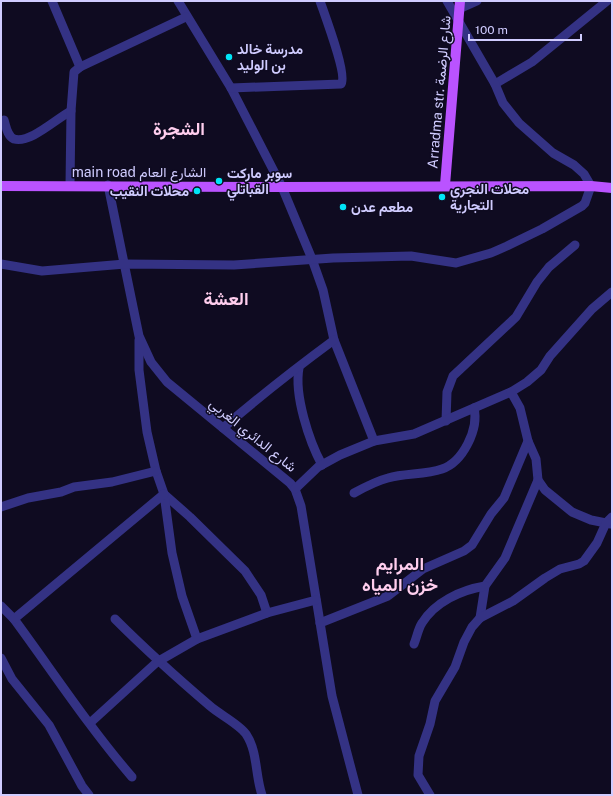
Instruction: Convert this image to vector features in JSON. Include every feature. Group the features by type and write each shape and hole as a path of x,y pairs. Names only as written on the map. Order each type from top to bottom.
{"main road":[{"name":"Arradma str. شارع الرضمة","path":"445,185 460,5"},
{"name":"main road الشارع العام","path":"1,186 108,185 282,187 445,185 591,186 612,188"}],"street":[{"path":"52,1 80,67"},
{"path":"230,88 342,84 344,78 320,1"},
{"path":"1,264 42,271 125,264 234,265 312,259 411,256 456,263 491,253 542,230 585,203 591,186 584,174 574,165 553,153 519,123 503,103 495,84 447,1"},
{"path":"460,5 477,1"},
{"path":"495,84 546,52 607,1"},
{"path":"182,2 186,16 230,88 282,187 312,259 323,290 334,340 374,441"},
{"path":"70,185 72,79 74,72 80,67 186,16"},
{"path":"4,120 10,135 14,139 21,139 35,134 71,111"},
{"name":"شارع الدائري الغربي","path":"108,185 139,336 151,362 167,382 285,479 295,489 301,506 332,696 358,795"},
{"path":"446,421 447,392 453,376 512,321 537,282 549,267 574,245"},
{"path":"295,489 322,465 340,455 374,441 414,434 511,392 527,382 541,370 550,356 568,335 592,309 612,292"},
{"path":"139,336 139,370 147,432 156,471 164,494 172,553 182,596 197,639"},
{"path":"223,428 268,389 299,368 334,340"},
{"path":"299,368 297,378 300,399 309,433 322,465"},
{"path":"480,618 485,586 505,558 538,480 536,459 528,441 520,408 511,392"},
{"path":"354,493 389,477 432,472 450,466 467,445 471,437 474,427 474,408"},
{"path":"320,623 388,596 423,569 464,551 472,545 491,514 504,498 528,441"},
{"path":"1,507 28,498 61,492 74,487 112,482 156,471"},
{"path":"430,795 418,775 419,756 430,724 435,701 455,667 464,642 472,627 480,618 504,607 560,570 584,561 610,521 591,520 572,512 545,490 538,480"},
{"path":"164,494 190,516 245,571 262,595 267,613"},
{"path":"14,619 164,494"},
{"path":"414,644 423,621 442,603 466,591 485,586"},
{"path":"90,723 157,662 197,639 267,613 316,600"},
{"path":"1,606 14,619 103,743 132,776"},
{"path":"115,619 157,662 216,711 245,732 252,744 257,781 262,795"},
{"path":"1,658 12,679 49,725 82,786 90,795"}],"place":[{"name":"مدرسة خالد بن الوليد","path":"229,57"},
{"name":"سوبر ماركت القباتلي","path":"219,181"},
{"name":"محلات النقيب","path":"197,191"},
{"name":"محلات النجري التجارية","path":"442,197"},
{"name":"مطعم عدن","path":"343,207"}],"district":[{"name":"الشجرة","path":"179,129"},
{"name":"العشة","path":"226,299"},
{"name":"المرايم خزن المياه","path":"400,574"}]}
